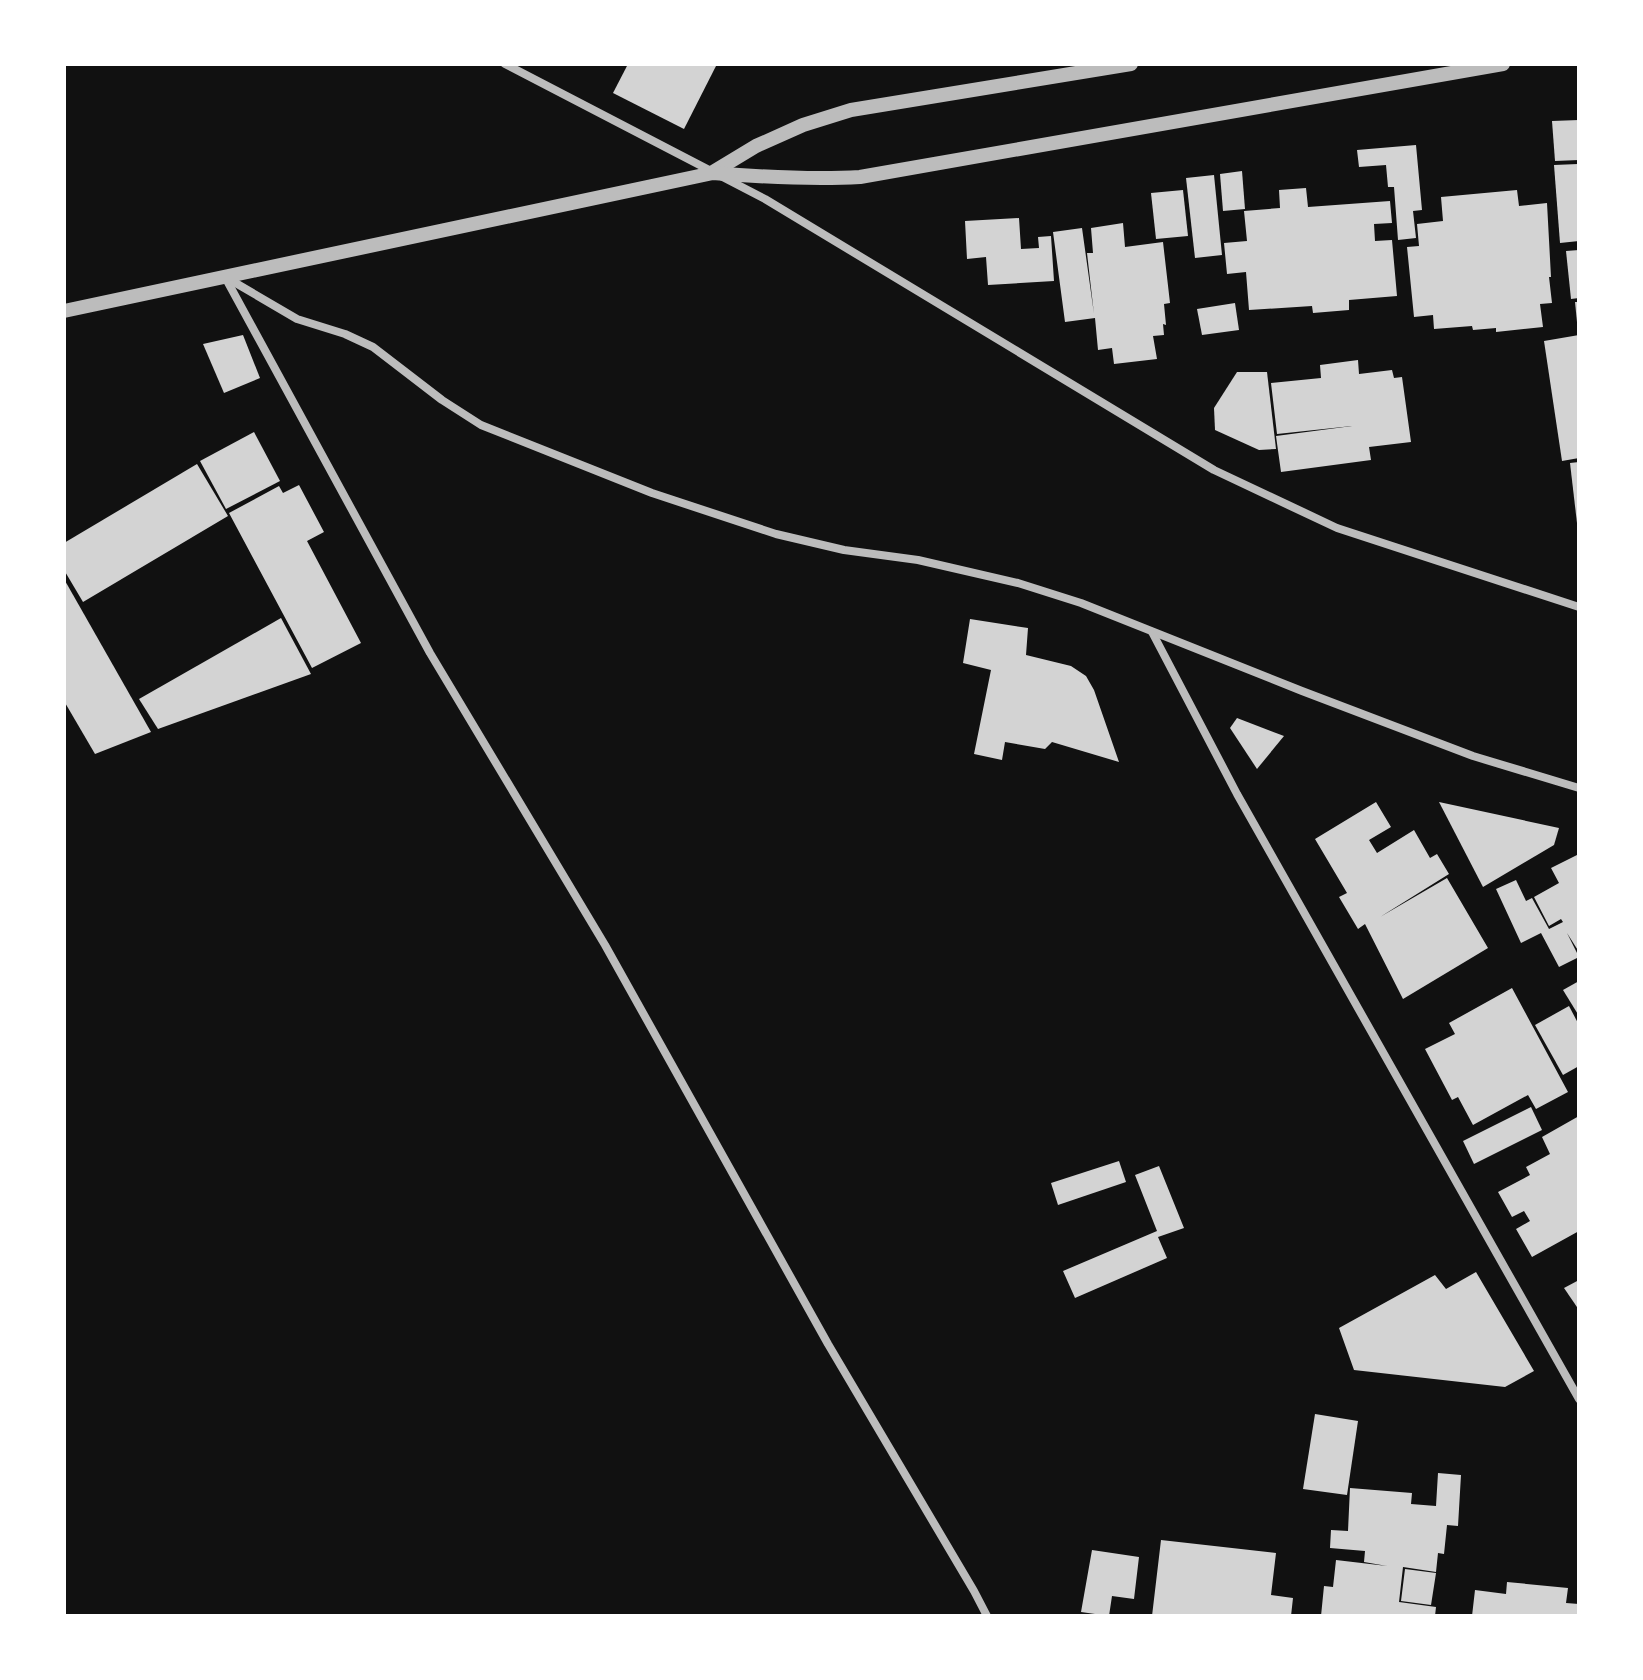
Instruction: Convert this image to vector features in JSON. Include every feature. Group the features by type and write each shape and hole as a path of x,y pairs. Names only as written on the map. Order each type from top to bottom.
{"street":[{"path":"505,64 765,199 1214,470 1337,528 1579,607"},
{"path":"713,173 756,146 791,130 851,110 1131,64"},
{"path":"64,311 713,173 817,179 860,177 1503,64"},
{"path":"225,277 297,319 345,334 373,347 442,400 481,425 652,493 776,534 844,550 918,560 1018,583 1081,603 1473,756 1579,788"},
{"path":"225,277 430,653 605,945 820,1331 987,1616"},
{"path":"1152,632 1237,794 1579,1399"}],"building":[{"path":"628,64 717,64 684,129 613,93"},
{"path":"1579,120 1579,160 1555,161 1552,121"},
{"path":"1416,145 1422,210 1413,211 1416,238 1398,240 1394,187 1388,187 1386,165 1359,167 1357,150"},
{"path":"1578,164 1579,241 1560,243 1554,165"},
{"path":"1242,171 1245,209 1223,211 1220,174"},
{"path":"1214,175 1222,255 1195,258 1186,178"},
{"path":"1306,188 1308,207 1390,201 1392,223 1374,224 1375,241 1392,240 1397,296 1349,300 1349,310 1313,313 1312,306 1249,310 1246,272 1227,274 1224,243 1247,241 1244,211 1280,208 1279,190"},
{"path":"1183,190 1188,236 1156,239 1151,193"},
{"path":"1517,190 1519,206 1547,203 1552,303 1540,304 1543,327 1496,332 1496,328 1473,330 1472,326 1434,329 1433,315 1414,317 1407,247 1419,246 1417,224 1443,221 1441,197"},
{"path":"1019,218 1021,249 1039,248 1038,237 1051,236 1054,281 988,285 986,257 967,259 965,221"},
{"path":"1123,223 1125,247 1163,242 1170,303 1164,304 1164,335 1153,336 1157,359 1114,364 1112,348 1098,350 1095,318 1065,322 1053,232 1082,228 1094,314 1087,253 1093,253 1091,228"},
{"path":"1579,250 1579,298 1571,299 1566,251"},
{"path":"1575,302 1579,302 1579,322 1577,322"},
{"path":"1235,303 1239,330 1202,335 1197,309"},
{"path":"243,335 260,378 224,393 203,344"},
{"path":"1579,335 1579,458 1562,461 1544,341"},
{"path":"1358,360 1359,374 1392,370 1394,378 1402,377 1411,442 1369,447 1371,460 1281,472 1276,436 1352,426 1277,434 1271,383 1321,378 1320,365"},
{"path":"1237,372 1267,372 1276,449 1259,450 1215,430 1214,408"},
{"path":"254,432 280,481 226,509 200,461"},
{"path":"1579,462 1579,523 1577,523 1570,463"},
{"path":"197,464 228,516 83,602 64,570 64,543"},
{"path":"299,485 324,532 307,541 361,643 312,668 229,513 279,486 283,493"},
{"path":"64,579 151,732 95,754 64,701"},
{"path":"281,618 311,674 158,729 139,699"},
{"path":"970,619 1028,628 1026,655 1071,666 1086,676 1094,690 1119,762 1052,742 1045,749 1005,742 1002,760 974,754 991,670 963,663"},
{"path":"1237,718 1284,736 1257,769 1230,728"},
{"path":"1376,802 1391,827 1369,840 1377,853 1414,830 1430,858 1437,854 1449,874 1380,917 1447,878 1488,948 1403,999 1365,924 1358,929 1339,897 1347,893 1315,839"},
{"path":"1439,802 1559,828 1554,845 1483,887"},
{"path":"1579,854 1579,952 1567,933 1579,957 1559,967 1541,933 1521,943 1496,889 1516,880 1526,901 1532,898 1549,929 1563,922 1561,919 1549,926 1534,897 1559,883 1551,868"},
{"path":"1579,981 1579,1016 1563,990"},
{"path":"1512,988 1568,1092 1536,1109 1528,1095 1473,1125 1458,1097 1452,1100 1425,1049 1455,1034 1449,1023"},
{"path":"1569,1006 1579,1025 1579,1066 1563,1075 1535,1025"},
{"path":"1531,1107 1542,1130 1474,1164 1463,1141"},
{"path":"1579,1116 1579,1231 1532,1257 1516,1229 1530,1221 1524,1211 1512,1217 1498,1192 1530,1175 1526,1167 1550,1154 1542,1137"},
{"path":"1119,1161 1126,1182 1058,1205 1051,1183"},
{"path":"1159,1166 1184,1228 1158,1237 1167,1258 1075,1298 1063,1271 1157,1231 1135,1175"},
{"path":"1476,1272 1534,1371 1505,1387 1354,1370 1339,1328 1435,1275 1446,1289"},
{"path":"1579,1280 1579,1310 1564,1288"},
{"path":"1315,1414 1358,1421 1347,1495 1303,1489"},
{"path":"1438,1473 1461,1475 1458,1526 1447,1525 1444,1554 1438,1553 1436,1572 1403,1567 1399,1602 1436,1607 1435,1616 1321,1616 1324,1586 1333,1587 1336,1560 1387,1566 1364,1562 1365,1551 1330,1548 1331,1530 1348,1531 1350,1488 1412,1493 1411,1504 1436,1506"},
{"path":"1161,1540 1276,1553 1271,1595 1293,1598 1291,1616 1152,1616"},
{"path":"1092,1550 1139,1557 1134,1599 1112,1596 1109,1616 1081,1612"},
{"path":"1405,1569 1436,1573 1431,1605 1401,1601"},
{"path":"1507,1582 1568,1588 1566,1603 1579,1604 1579,1616 1472,1616 1475,1590 1506,1594"}]}
